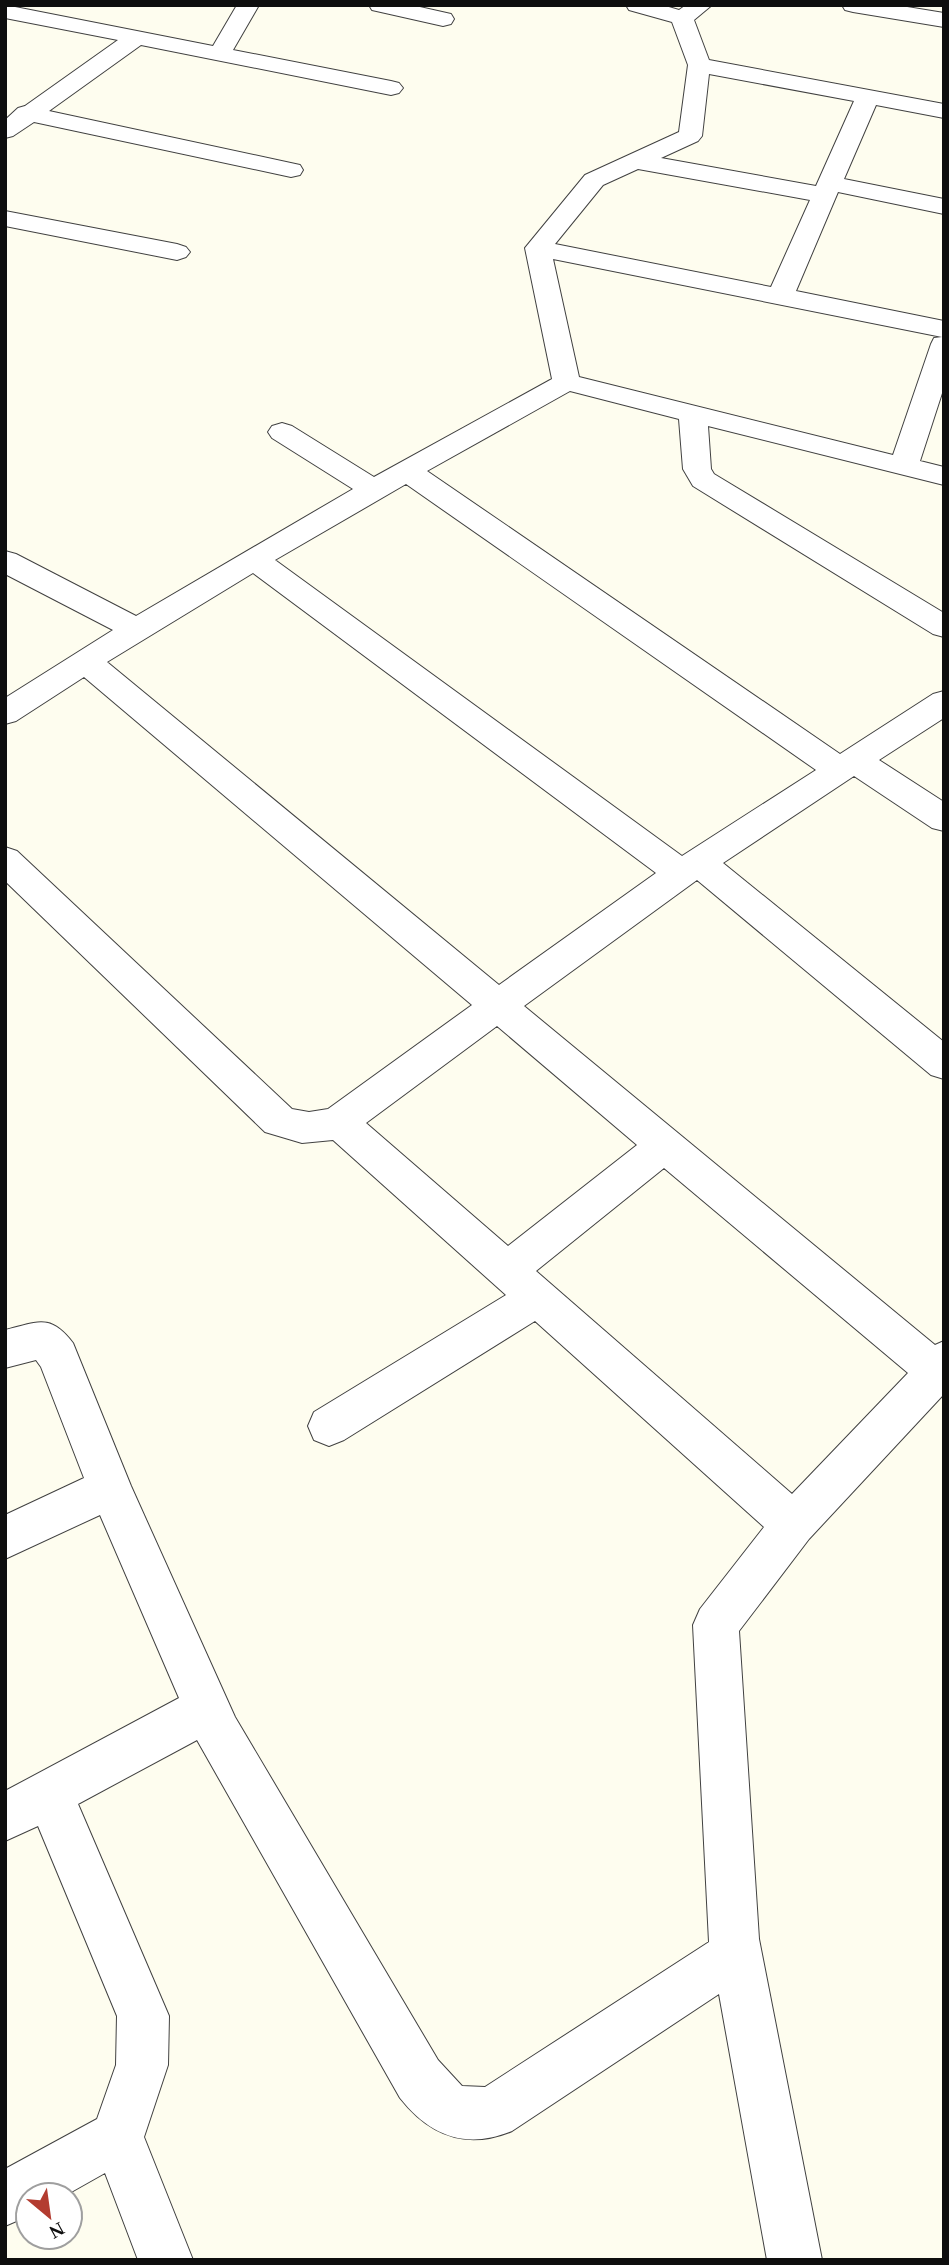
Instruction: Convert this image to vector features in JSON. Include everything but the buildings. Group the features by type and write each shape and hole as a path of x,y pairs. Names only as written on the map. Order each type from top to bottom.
{"street":[{"path":"219,54 248,5"},
{"path":"380,5 443,19"},
{"path":"538,248 594,180 690,136 699,65 692,12 637,5"},
{"path":"852,5 944,20"},
{"path":"5,11 60,13 138,37 391,88"},
{"path":"5,131 26,113 138,37"},
{"path":"699,65 944,111"},
{"path":"780,296 868,96"},
{"path":"26,113 291,170"},
{"path":"636,161 944,207"},
{"path":"5,218 177,251"},
{"path":"538,248 944,329"},
{"path":"538,248 566,382"},
{"path":"904,466 944,344"},
{"path":"5,713 135,629 566,382 944,476"},
{"path":"693,413 697,469 703,480 944,627"},
{"path":"282,432 374,490"},
{"path":"407,471 847,765 944,819"},
{"path":"254,559 689,868 944,1064"},
{"path":"5,561 135,629"},
{"path":"85,661 666,1144 940,1366 793,1524 716,1625 737,1953 795,2260"},
{"path":"5,860 279,1121 298,1128 318,1129 339,1122 689,868 944,702"},
{"path":"339,1122 793,1524"},
{"path":"507,1271 666,1144"},
{"path":"329,1426 537,1298"},
{"path":"5,1349 45,1339 58,1356 110,1488 218,1734 419,2078 440,2105 455,2112 474,2115 493,2112 737,1953"},
{"path":"5,1538 110,1488"},
{"path":"5,1817 206,1709"},
{"path":"49,1794 143,2016 142,2065 117,2137 166,2260"},
{"path":"5,2199 117,2137"}]}
